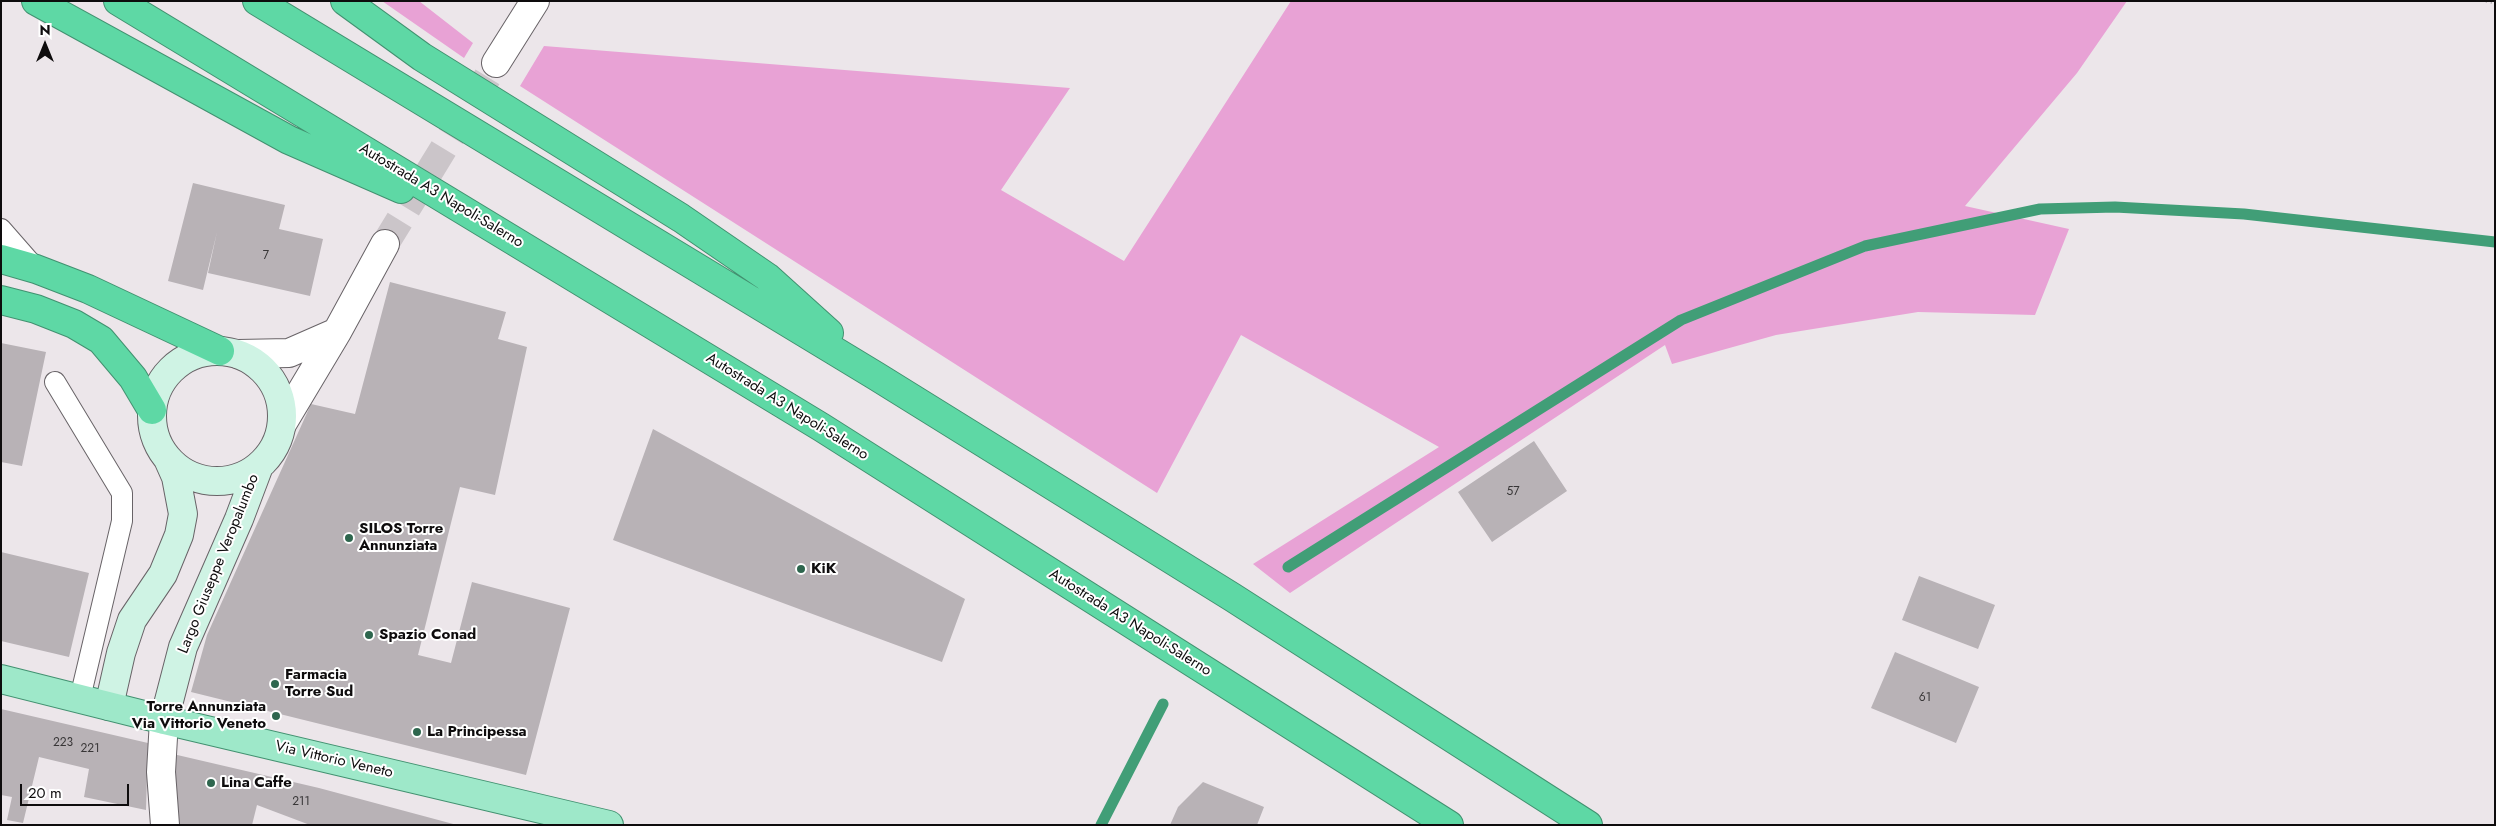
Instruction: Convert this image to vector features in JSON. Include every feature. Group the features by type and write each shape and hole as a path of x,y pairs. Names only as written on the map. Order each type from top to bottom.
{"highway":[{"path":"36,1 290,140 503,234"},
{"name":"Autostrada A3 Napoli-Salerno","path":"118,1 830,432 1449,825"},
{"path":"257,1 876,376 1240,602 1588,825"},
{"path":"345,1 422,57 681,218 767,277 876,376"},
{"path":"1,259 36,269 88,289 229,353"},
{"path":"1,300 36,309 74,324 101,340 133,378 152,410"}],"main road":[{"name":"Largo Giuseppe Veropalumbo","path":"109,706 121,653 132,620 163,574 179,535 182,514 176,477 159,445 153,428 152,410 157,390 168,373 184,360 203,353 229,353 254,362 267,374 277,389 282,406 282,424 278,439 270,454 259,466 245,475 229,480 213,481 196,477 181,470 168,459"},
{"name":"Largo Giuseppe Veropalumbo","path":"164,720 182,647 239,519 259,466"},
{"name":"Via Vittorio Veneto","path":"1,679 164,720 608,825"}],"street":[{"path":"496,63 535,1"},
{"path":"338,332 384,244"},
{"name":"Largo Giuseppe Veropalumbo","path":"229,353 289,353 338,332"},
{"name":"Largo Giuseppe Veropalumbo","path":"282,424 338,332"},
{"path":"164,720 161,772 165,825"}],"lane":[{"path":"1,229 36,269"},
{"path":"55,382 122,493 122,521 80,698"}],"path":[{"path":"2486,1 2495,3"}],"shaded area":[{"path":"382,1 419,1 473,43 464,58"},
{"path":"1291,1 2127,1 2077,73 1965,206 2069,229 2035,315 1918,312 1776,335 1672,364 1665,345 1290,593 1253,564 1439,447 1241,335 1157,493 520,86 544,46 1070,88 1001,190 1124,261"}],"building":[{"path":"193,183 285,205 279,229 323,239 310,296 208,273 217,232 203,290 168,281"},
{"name":"SILOS Torre Annunziata","path":"390,282 506,312 498,339 527,347 495,495 460,487 418,655 451,663 472,582 570,608 526,775 191,692 207,635 311,404 355,414"},
{"path":"1,343 46,352 22,466 1,462"},
{"name":"KiK","path":"653,429 965,599 942,662 613,540"},
{"path":"1534,441 1567,491 1492,542 1458,492"},
{"path":"1,552 89,573 69,657 1,641"},
{"path":"1919,576 1995,605 1978,649 1902,620"},
{"path":"1895,652 1979,687 1956,743 1871,708"},
{"path":"1,709 148,743 146,810 84,797 89,769 39,757 23,823 7,820 12,797 1,795"},
{"path":"173,754 319,788 457,825 310,825 257,805 252,825 178,825"},
{"path":"1203,782 1264,807 1257,825 1170,825 1178,807"}],"waterway":[{"path":"1288,567 1681,320 1865,246 2040,209 2115,207 2244,214 2495,242"},
{"path":"1101,825 1163,704"}],"tunnel":[{"path":"385,244 496,63"}],"place":[{"name":"SILOS Torre Annunziata","path":"349,538"},
{"name":"KiK","path":"801,569"},
{"name":"Spazio Conad","path":"369,635"},
{"name":"Farmacia Torre Sud","path":"275,684"},
{"name":"Torre Annunziata Via Vittorio Veneto","path":"276,716"},
{"name":"La Principessa","path":"417,732"},
{"name":"Lina Caffe","path":"211,783"}]}
